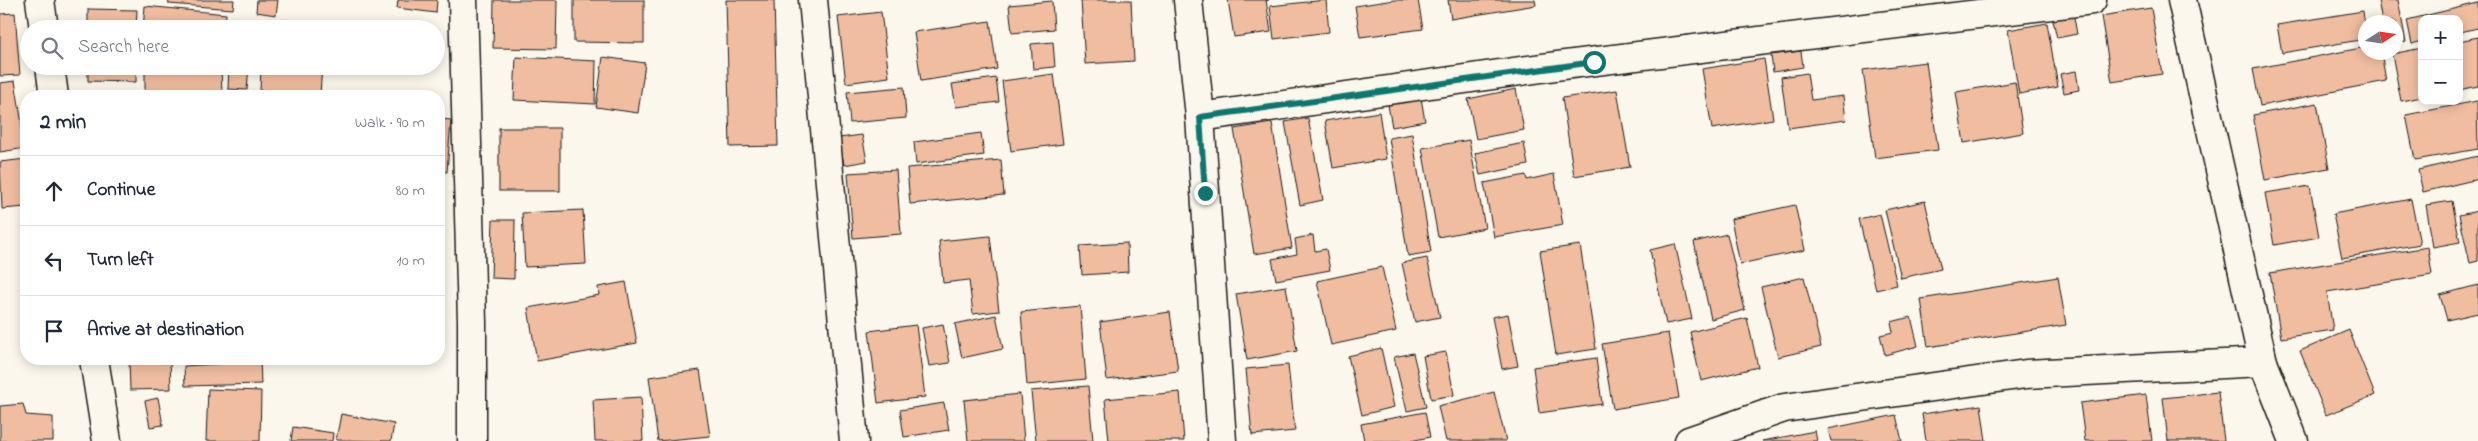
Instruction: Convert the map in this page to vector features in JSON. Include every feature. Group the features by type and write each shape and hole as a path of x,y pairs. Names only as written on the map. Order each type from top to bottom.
{"street":[{"path":"40,0 43,20"},
{"path":"463,0 472,322 472,441"},
{"path":"812,0 854,441"},
{"path":"1188,0 1200,117 1222,441"},
{"path":"1200,117 1556,66 2092,0"},
{"path":"2182,0 2262,362 2294,441"},
{"path":"51,75 53,90"},
{"path":"1689,441 1784,408 2026,374 2262,362"},
{"path":"95,365 107,441"}],"building":[{"path":"168,0 234,0 233,9 169,4"},
{"path":"257,0 278,0 276,15 256,12"},
{"path":"398,0 437,0 436,13 397,8"},
{"path":"494,0 557,0 556,49 493,48"},
{"path":"574,0 644,0 644,43 574,42"},
{"path":"726,0 774,0 778,146 730,147"},
{"path":"1081,0 1131,0 1134,61 1085,64"},
{"path":"1228,0 1266,0 1271,32 1234,37"},
{"path":"1326,0 1329,32 1274,39 1270,6"},
{"path":"1394,0 1418,0 1423,29 1360,37 1355,6"},
{"path":"1448,0 1535,0 1536,5 1451,19"},
{"path":"2378,0 2398,0 2401,15 2381,15"},
{"path":"1052,1 1054,29 1012,33 1009,5"},
{"path":"2478,3 2478,28 2463,31 2463,15 2428,15"},
{"path":"145,6 226,14 226,20 144,20"},
{"path":"2151,8 2162,74 2112,82 2101,16"},
{"path":"88,9 137,10 136,20 88,20"},
{"path":"2363,11 2363,15 2358,15 2358,40 2282,53 2277,25"},
{"path":"881,12 889,77 846,83 838,17"},
{"path":"2073,12 2077,34 2057,38 2052,16"},
{"path":"15,13 20,75 0,76 0,14"},
{"path":"2418,17 2418,42 2412,44 2407,20"},
{"path":"990,21 997,69 921,81 914,32"},
{"path":"2047,23 2058,87 2019,94 2008,30"},
{"path":"2403,26 2406,42 2403,43"},
{"path":"2478,37 2478,86 2463,89 2463,60 2463,40"},
{"path":"1053,42 1055,67 1033,69 1031,44"},
{"path":"2358,49 2358,60 2382,60 2386,81 2260,106 2253,69"},
{"path":"2418,49 2418,98 2401,101 2393,60 2403,60 2403,52"},
{"path":"1801,51 1803,67 1773,72 1771,55"},
{"path":"516,57 596,61 595,104 514,100"},
{"path":"603,57 645,63 638,113 596,107"},
{"path":"1764,59 1773,119 1712,129 1702,69"},
{"path":"1926,62 1938,150 1875,158 1863,70"},
{"path":"2076,71 2079,90 2064,93 2060,74"},
{"path":"1807,73 1811,100 1843,96 1846,120 1788,128 1781,77"},
{"path":"1054,74 1063,144 1011,151 1002,81"},
{"path":"88,75 136,75 136,82 88,81"},
{"path":"145,75 221,75 222,90 145,90"},
{"path":"229,75 248,75 247,90 228,89"},
{"path":"261,75 321,75 320,90 260,90"},
{"path":"996,78 999,102 956,107 952,84"},
{"path":"15,81 20,111 20,149 0,152 0,83"},
{"path":"2015,82 2023,133 1964,143 1956,92"},
{"path":"904,87 906,118 850,123 847,92"},
{"path":"1516,89 1524,130 1476,139 1468,99"},
{"path":"1617,90 1630,167 1574,176 1562,98"},
{"path":"1421,98 1425,121 1392,127 1388,105"},
{"path":"2477,101 2478,149 2415,160 2406,115"},
{"path":"2317,103 2329,168 2265,180 2253,115"},
{"path":"1379,112 1386,159 1333,168 1325,121"},
{"path":"1308,118 1323,200 1300,205 1285,122"},
{"path":"445,120 451,120 447,172 445,172"},
{"path":"1272,123 1292,248 1254,254 1234,129"},
{"path":"499,128 560,128 560,191 499,191"},
{"path":"981,133 984,155 916,164 914,142"},
{"path":"1412,134 1431,252 1408,256 1389,138"},
{"path":"862,135 867,161 844,165 839,138"},
{"path":"1469,140 1485,228 1438,237 1422,148"},
{"path":"1524,143 1528,165 1480,175 1475,153"},
{"path":"2478,156 2478,179 2423,192 2418,170"},
{"path":"20,160 20,208 2,209 0,162"},
{"path":"1001,160 1004,195 910,204 907,168"},
{"path":"896,170 901,234 853,238 848,173"},
{"path":"1554,174 1563,225 1494,237 1484,183 1526,175 1527,180"},
{"path":"2310,186 2319,237 2274,245 2265,193"},
{"path":"2411,199 2420,244 2342,258 2333,214"},
{"path":"1925,201 1941,269 1901,278 1885,210"},
{"path":"2452,201 2460,242 2433,247 2426,205"},
{"path":"1795,205 1805,250 1740,264 1731,219"},
{"path":"583,210 586,264 525,267 522,213"},
{"path":"2478,211 2478,261 2470,263 2459,215"},
{"path":"1880,214 1897,285 1876,290 1859,219"},
{"path":"493,220 515,220 514,279 491,278"},
{"path":"1727,234 1745,310 1711,319 1694,242"},
{"path":"1313,235 1315,251 1326,249 1330,270 1276,280 1272,259 1297,254 1295,239"},
{"path":"990,236 999,311 973,314 969,280 943,283 939,241"},
{"path":"1127,243 1128,272 1082,275 1080,246"},
{"path":"1675,244 1692,319 1666,324 1650,250"},
{"path":"1580,245 1596,349 1556,355 1540,251"},
{"path":"2428,247 2432,275 2327,292 2333,330 2281,338 2270,273"},
{"path":"1427,258 1440,317 1415,322 1402,263"},
{"path":"1382,267 1396,331 1331,345 1317,281"},
{"path":"1804,277 1821,347 1778,357 1761,287"},
{"path":"2058,277 2066,325 1928,347 1921,299"},
{"path":"626,282 637,343 537,361 528,308 599,295 598,287"},
{"path":"2478,285 2478,313 2447,320 2440,295"},
{"path":"1286,286 1297,351 1247,360 1236,294"},
{"path":"1080,306 1086,379 1027,385 1021,312"},
{"path":"1170,312 1178,371 1107,380 1100,322"},
{"path":"1508,314 1518,366 1502,369 1492,317"},
{"path":"996,315 1003,349 962,358 955,324"},
{"path":"1911,317 1918,346 1885,355 1880,335 1893,332 1891,322"},
{"path":"1747,318 1758,367 1701,381 1690,332"},
{"path":"943,324 950,363 929,366 922,328"},
{"path":"916,325 925,397 878,403 869,331"},
{"path":"2349,330 2375,395 2326,415 2300,351"},
{"path":"1668,333 1679,398 1613,409 1602,344"},
{"path":"1381,348 1394,407 1362,415 1348,356"},
{"path":"1446,352 1454,395 1431,399 1423,356"},
{"path":"1413,353 1426,407 1407,411 1394,357"},
{"path":"1596,358 1602,404 1539,413 1533,367"},
{"path":"129,365 170,365 171,389 130,390"},
{"path":"260,365 261,384 185,386 184,366"},
{"path":"1288,365 1295,431 1252,435 1246,369"},
{"path":"700,370 710,436 658,441 649,377"},
{"path":"1088,386 1093,441 1036,441 1031,391"},
{"path":"208,389 261,391 260,441 206,441"},
{"path":"1180,392 1184,441 1109,441 1105,399"},
{"path":"1494,392 1506,441 1446,441 1438,406"},
{"path":"2218,392 2224,441 2168,441 2163,398"},
{"path":"1020,394 1024,441 968,441 964,400"},
{"path":"2146,395 2152,441 2085,441 2080,403"},
{"path":"641,397 643,441 595,441 593,400"},
{"path":"158,398 163,425 150,427 145,401"},
{"path":"944,403 949,430 904,437 900,410"},
{"path":"23,404 26,415 53,417 53,441 0,441 0,406"},
{"path":"1981,405 1986,441 1926,441 1922,414"},
{"path":"1425,412 1430,437 1410,441 1364,441 1361,424"},
{"path":"341,414 394,424 391,441 336,440"},
{"path":"1896,415 1902,441 1831,441 1828,429"},
{"path":"293,427 333,433 332,441 291,441"},
{"path":"1815,431 1817,441 1762,441"}],"route":[{"path":"1205,193 1200,117 1594,62"}]}
